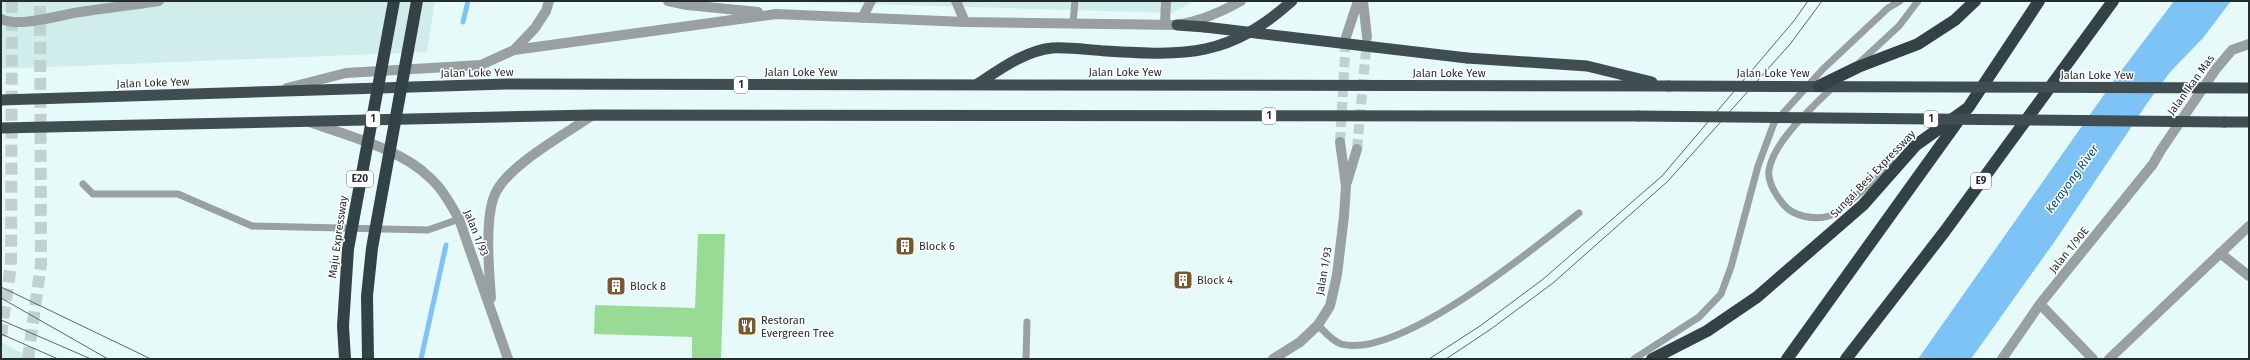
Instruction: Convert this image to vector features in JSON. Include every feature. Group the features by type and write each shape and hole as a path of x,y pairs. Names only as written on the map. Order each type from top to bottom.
{"highway":[{"name":"Maju Expressway","path":"345,359 344,319 348,249 394,1"},
{"name":"E20","path":"368,359 367,296 372,248 417,1"},
{"path":"976,85 1014,60 1051,48 1150,54 1193,52 1218,46 1244,37 1270,20 1292,1"},
{"path":"1819,86 1858,67 1918,44 1955,20 1975,1"},
{"name":"Sungai Besi Expressway","path":"1652,359 1707,331 1757,298 1863,205 1916,145 1968,108 2039,1"},
{"name":"E9","path":"1846,359 1945,231 2113,1"},
{"path":"1171,25 1205,27 1466,58 1587,66 1669,86"},
{"name":"Jalan Loke Yew","path":"1,100 506,84 2248,88"},
{"path":"1787,359 1968,108"},
{"name":"1","path":"1,128 593,115 1638,116 2249,122"}],"street":[{"path":"78,1 79,12"},
{"path":"1,19 5,21 29,21 79,12 159,1"},
{"path":"514,50 535,28 546,11 549,1"},
{"path":"668,1 687,5 776,14 965,22 1171,25 1198,21 1221,12 1241,1"},
{"path":"862,18 871,1"},
{"path":"956,1 965,22"},
{"path":"1166,1 1171,25"},
{"path":"1346,37 1358,1"},
{"path":"1363,1 1367,38"},
{"path":"273,92 346,73 481,65 514,50 776,14"},
{"name":"Jalan Ikan Mas","path":"2161,150 2216,69 2232,50 2249,44"},
{"name":"Jalan 1/93","path":"493,320 489,270 490,216 496,192 511,172 593,115"},
{"name":"Jalan 1/93","path":"307,121 401,156 429,176 448,200 459,219 484,287 493,320 508,359"},
{"path":"1340,142 1346,186"},
{"path":"1346,186 1357,149"},
{"name":"Jalan 1/90E","path":"2002,359 2040,304 2153,164 2161,150"},
{"name":"Jalan 1/93","path":"1273,359 1300,342 1318,325 1330,306 1337,275 1346,186"},
{"path":"2109,359 2249,226"},
{"path":"2220,254 2249,276"},
{"path":"2040,304 2093,359"}],"lane":[{"path":"1073,23 1075,1"},
{"path":"1634,359 1699,317 1721,294 1731,267 1758,166 1774,123 1823,68 1878,18 1900,1"},
{"path":"1916,145 1831,216 1816,218 1800,216 1786,208 1776,195 1768,171 1776,152 1799,120 1899,26 1918,1"},
{"path":"83,184 93,194 178,194 252,226 428,230 459,219"},
{"path":"1318,325 1341,344 1365,346 1400,336 1441,314 1508,268 1579,213"},
{"path":"1026,359 1027,322"}],"shaded area":[{"path":"1,1 435,1 427,52 1,69"},
{"path":"766,1 1191,1 1191,3 1172,13"},
{"path":"1,342 34,359 1,359"}],"green space":[{"path":"698,234 725,234 721,359 692,359 692,337 594,334 595,305 695,308"}],"water":[{"name":"Kerayong River","path":"2174,1 2231,1 2203,38 2171,71 2148,102 2057,238 1971,359 1918,359 2115,79"}],"waterway":[{"path":"463,22 468,1"},
{"path":"421,359 446,245"}],"tunnel":[{"path":"1,336 11,265 12,1"},
{"path":"28,359 41,264 40,1"},
{"path":"1340,142 1346,37"},
{"path":"1357,149 1367,39"}],"tram line":[{"path":"1429,359 1480,326 1542,280 1662,176 1793,22 1808,1"},
{"path":"1446,359 1491,329 1553,283 1668,181 1791,43 1822,1"},
{"path":"1,287 151,359"},
{"path":"1,298 108,359"},
{"path":"1,320 91,359"},
{"path":"1,334 58,359"}],"place":[{"name":"Block 6","path":"905,246"},
{"name":"Block 4","path":"1183,280"},
{"name":"Block 8","path":"616,286"},
{"name":"Restoran Evergreen Tree","path":"747,326"}]}
